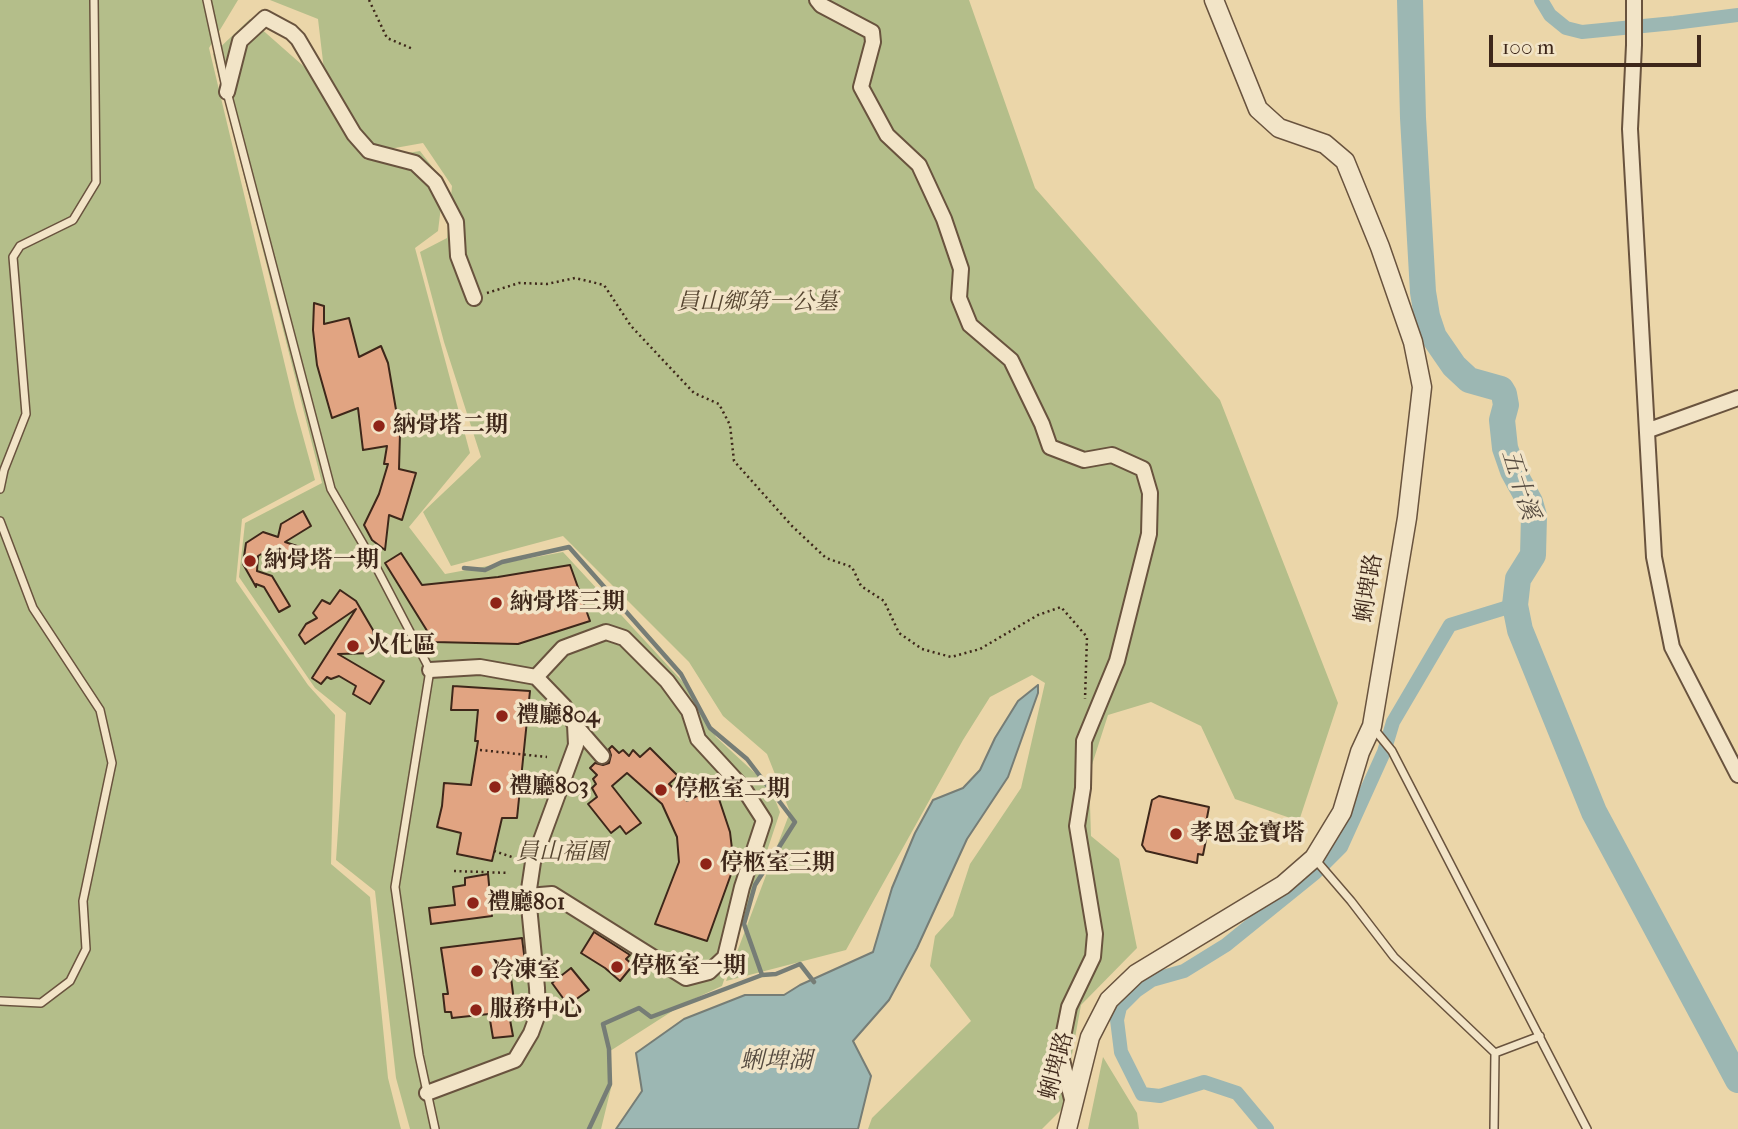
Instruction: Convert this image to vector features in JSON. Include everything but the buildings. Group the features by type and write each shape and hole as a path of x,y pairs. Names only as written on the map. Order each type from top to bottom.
{"street":[{"path":"817,0 821,5 872,32 873,42 861,87 887,135 919,165 944,219 961,269 959,298 970,325 1011,360 1042,424 1050,447 1084,460 1112,455 1143,469 1150,493 1149,534 1117,662 1084,741 1083,788 1077,826 1095,934 1093,957 1069,1007 1060,1052 1073,1104"},
{"name":"蜊埤路","path":"1068,1129 1090,1037 1109,1000 1136,974 1283,885 1314,858 1342,812 1360,752 1372,726 1407,518 1422,387 1413,342 1380,247 1345,161 1325,144 1279,128 1258,109 1214,0"},
{"path":"1634,7 1630,128 1654,556 1672,647 1738,775"},
{"path":"227,92 240,41 265,18 291,32 298,39 354,134 369,151 415,163 435,181 456,222 458,256 474,298"},
{"path":"1649,430 1738,398"},
{"path":"528,896 552,894 686,978 709,972 725,957 742,887 764,820 744,789 698,739 689,711 667,681 625,639 606,632 563,648 536,677"},
{"path":"430,670 480,667 536,677 564,706 575,725 602,756"},
{"path":"427,1093 515,1060 531,1033 538,1014 528,896 533,862 576,745 575,725"}],"lane":[{"path":"0,489 4,470 26,414 13,257 20,246 73,220 96,182 94,0"},
{"path":"207,0 227,92 331,489 374,563 430,670 395,887 435,1129"},
{"path":"0,521 33,608 100,710 112,763 83,901 86,949 70,981 41,1003 0,1000"},
{"path":"1372,726 1392,751 1587,1129"},
{"path":"1314,858 1394,957 1495,1053 1493,1129"},
{"path":"1495,1053 1540,1036"}],"path":[{"path":"369,0 387,38 413,49"},
{"path":"474,298 519,283 547,285 575,278 604,285 631,326 694,393 719,404 730,425 734,461 792,526 826,558 852,567 861,586 884,601 899,633 922,649 951,657 980,649 1038,615 1061,607 1087,636 1085,702"},
{"path":"527,721 552,724"},
{"path":"480,750 547,757"},
{"path":"520,789 538,793"},
{"path":"494,851 512,857"},
{"path":"454,871 509,873"},
{"path":"491,900 509,898"}],"green space":[{"path":"0,0 238,0 209,48 315,480 242,519 236,581 308,685 335,715 331,864 370,897 388,1078 401,1129 0,1129"},
{"name":"員山鄉第一公墓","path":"270,0 969,0 1035,188 1220,400 1338,703 1299,821 1235,799 1201,726 1151,702 1108,715 1089,774 1091,836 1119,859 1137,948 1081,1005 1062,1109 1042,1129 868,1129 872,1118 971,1021 930,966 935,936 953,916 970,864 1021,788 1045,683 1032,675 990,697 963,740 846,950 726,981 790,812 767,754 723,716 689,662 563,536 451,566 423,512 481,457 444,342 420,252 447,238 452,186 423,143 378,151 326,87 318,19"},
{"name":"員山福園","path":"250,19 309,71 366,160 420,151 444,182 438,231 415,248 470,453 409,527 445,574 563,552 683,682 716,737 770,787 780,812 722,986 685,1003 607,1053 612,1084 601,1129 410,1129 396,1078 375,891 336,860 346,713 315,688 239,577 245,523 322,483 213,54"},
{"path":"1103,1057 1137,1113 1139,1129 1088,1129"}],"water":[{"name":"蜊埤湖","path":"1038,685 1038,693 1008,777 967,839 917,948 889,1000 853,1041 871,1076 858,1129 616,1129 642,1091 636,1053 684,1019 745,995 784,995 873,952 892,888 915,833 933,800 963,788 980,770 995,738 1018,701"}],"waterway":[{"name":"五十溪","path":"1410,0 1413,118 1423,292 1427,316 1434,337 1454,366 1469,380 1501,389 1504,394 1506,405 1502,420 1505,448 1534,516 1533,555 1518,579 1515,605 1520,630 1594,812 1738,1080"},
{"path":"1541,0 1550,15 1566,28 1582,32 1738,15"},
{"path":"464,568 485,570 502,562 569,547 681,674 710,728 747,759 795,822 755,885 744,924 762,975"},
{"path":"1267,1129 1237,1093 1204,1082 1160,1096 1142,1094 1121,1052 1117,1020 1120,1007 1152,980 1184,971 1226,945 1315,873 1341,847 1384,752 1393,722 1450,625 1515,605"},
{"path":"589,1129 610,1084 609,1049 603,1024 639,1008 651,1017 762,975 776,974 800,964 814,982"}],"place":[{"name":"納骨塔二期","path":"379,426"},
{"name":"納骨塔一期","path":"250,561"},
{"name":"納骨塔三期","path":"496,603"},
{"name":"火化區","path":"353,646"},
{"name":"禮廳804","path":"502,716"},
{"name":"禮廳803","path":"495,787"},
{"name":"停柩室二期","path":"661,790"},
{"name":"孝恩金寶塔","path":"1176,834"},
{"name":"停柩室三期","path":"706,864"},
{"name":"禮廳801","path":"473,903"},
{"name":"停柩室一期","path":"617,967"},
{"name":"冷凍室","path":"477,971"},
{"name":"服務中心","path":"476,1010"}]}
